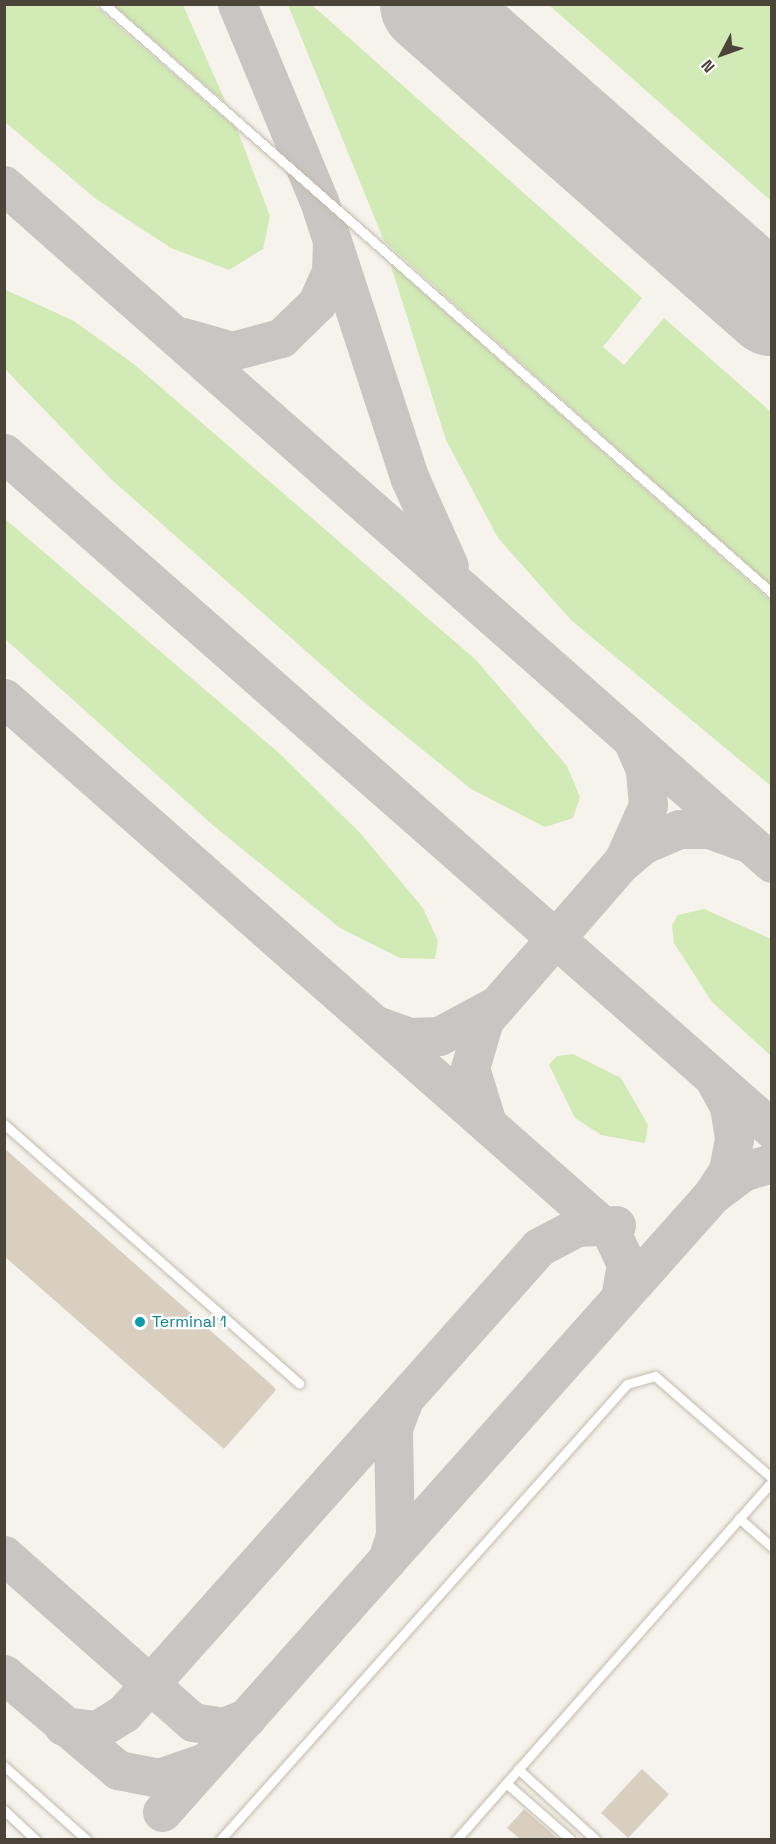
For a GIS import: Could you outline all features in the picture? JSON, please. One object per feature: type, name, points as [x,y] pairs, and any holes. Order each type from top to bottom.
[{"type":"lane","points":[[104,4],[771,593]]},
{"type":"lane","points":[[4,1124],[299,1383]]},
{"type":"lane","points":[[220,1839],[627,1384],[655,1376],[771,1479],[456,1839]]},
{"type":"lane","points":[[739,1518],[771,1547]]},
{"type":"lane","points":[[4,1766],[87,1839]]},
{"type":"lane","points":[[518,1769],[596,1839]]},
{"type":"lane","points":[[506,1783],[571,1839]]},
{"type":"lane","points":[[4,1810],[36,1839]]},
{"type":"green space","points":[[4,5],[94,5],[237,129],[270,216],[263,249],[229,270],[171,248],[96,199],[5,122]]},
{"type":"green space","points":[[113,5],[183,5],[226,103]]},
{"type":"green space","points":[[288,5],[312,5],[642,298],[603,347],[624,365],[664,318],[771,412],[771,586],[384,241]]},
{"type":"green space","points":[[549,5],[771,5],[771,201]]},
{"type":"green space","points":[[390,263],[771,601],[771,786],[571,620],[498,538],[446,440]]},
{"type":"green space","points":[[6,290],[74,321],[135,365],[476,660],[567,766],[580,797],[573,818],[545,827],[471,789],[359,698],[112,480],[5,369]]},
{"type":"green space","points":[[4,518],[279,753],[361,834],[423,908],[438,941],[435,959],[400,958],[340,928],[215,827],[5,639]]},
{"type":"green space","points":[[704,909],[771,939],[771,1056],[712,1002],[674,943],[672,925],[678,915]]},
{"type":"green space","points":[[573,1054],[621,1078],[648,1125],[645,1143],[601,1135],[575,1118],[549,1065],[557,1056]]},
{"type":"building","name":"Terminal 1","points":[[4,1148],[276,1390],[224,1449],[4,1256]]},
{"type":"building","points":[[642,1769],[669,1794],[628,1838],[601,1813]]},
{"type":"building","points":[[524,1809],[558,1839],[520,1839],[507,1828]]},
{"type":"taxiway","points":[[237,4],[319,201],[410,479],[449,566]]},
{"type":"taxiway","points":[[4,185],[772,863]]},
{"type":"taxiway","points":[[183,337],[232,351],[281,338],[317,303],[331,271],[332,243]]},
{"type":"taxiway","points":[[4,453],[772,1129]]},
{"type":"taxiway","points":[[4,698],[612,1234],[626,1264],[620,1298]]},
{"type":"taxiway","points":[[624,859],[648,805],[645,769],[632,740]]},
{"type":"taxiway","points":[[486,1120],[470,1068],[484,1020],[621,863],[644,844],[679,829],[709,829],[742,841]]},
{"type":"taxiway","points":[[379,1026],[410,1037],[439,1036],[493,1007]]},
{"type":"taxiway","points":[[712,1195],[728,1170],[734,1138],[729,1106],[716,1083]]},
{"type":"taxiway","points":[[162,1812],[712,1195],[742,1172],[772,1163]]},
{"type":"taxiway","points":[[63,1726],[97,1730],[124,1713],[539,1247],[577,1227],[616,1225]]},
{"type":"taxiway","points":[[387,1560],[395,1536],[393,1428],[404,1400]]},
{"type":"taxiway","points":[[4,1555],[193,1722],[223,1727],[246,1718]]},
{"type":"taxiway","points":[[4,1674],[118,1770],[159,1778],[205,1762]]},
{"type":"runway","points":[[429,4],[772,306]]},
{"type":"place","name":"Terminal 1","points":[[140,1322]]}]
